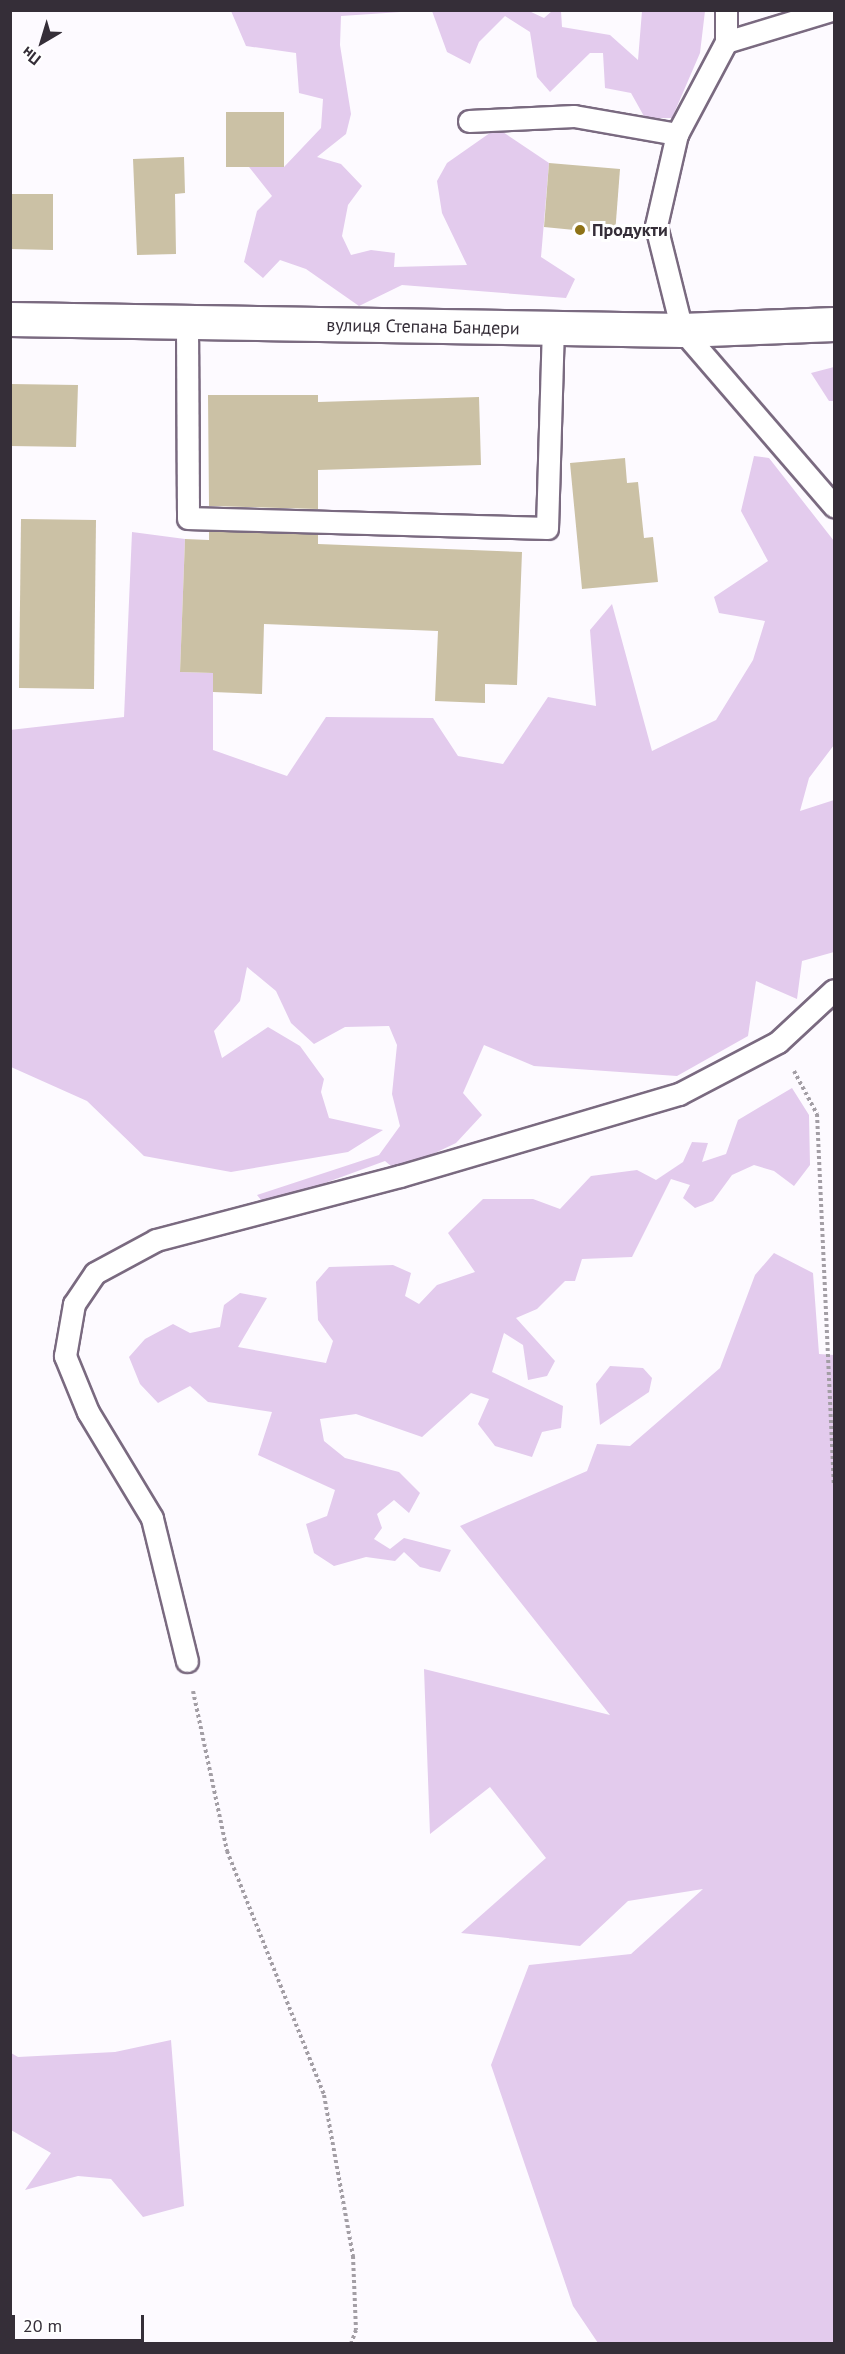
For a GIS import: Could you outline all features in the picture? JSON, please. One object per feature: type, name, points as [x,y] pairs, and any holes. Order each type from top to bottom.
[{"type":"main road","name":"вулиця Степана Бандери","points":[[10,319],[682,330],[834,324]]},
{"type":"lane","points":[[726,10],[726,42],[677,134],[656,226],[682,330],[834,506]]},
{"type":"lane","points":[[726,42],[831,10]]},
{"type":"lane","points":[[469,121],[574,116],[677,134]]},
{"type":"lane","points":[[187,323],[188,518],[547,528],[553,329]]},
{"type":"lane","points":[[187,1661],[152,1518],[88,1412],[65,1356],[74,1304],[95,1273],[156,1240],[400,1176],[679,1094],[778,1042],[834,990]]},
{"type":"path","points":[[778,1042],[817,1114],[834,1484]]},
{"type":"path","points":[[187,1661],[227,1851],[324,2096],[353,2256],[356,2330],[351,2343]]},
{"type":"shaded area","points":[[231,11],[416,11],[341,16],[340,45],[351,114],[346,134],[317,157],[341,164],[362,186],[348,205],[342,236],[351,255],[371,250],[395,253],[394,267],[467,265],[442,213],[437,181],[447,163],[497,128],[549,163],[541,257],[575,279],[566,298],[402,285],[359,306],[306,269],[280,260],[263,278],[244,262],[257,211],[272,196],[249,167],[284,167],[321,128],[323,99],[299,93],[296,53],[246,46]]},
{"type":"shaded area","points":[[432,11],[529,11],[544,18],[552,11],[561,11],[562,27],[610,35],[638,60],[642,11],[705,11],[700,53],[672,118],[645,118],[631,93],[605,88],[603,53],[590,53],[550,92],[537,77],[530,32],[505,16],[479,42],[470,64],[447,52]]},
{"type":"shaded area","points":[[834,367],[834,401],[829,401],[811,373]]},
{"type":"shaded area","points":[[754,456],[769,458],[834,541],[834,745],[809,778],[800,811],[834,800],[834,952],[802,961],[797,999],[756,981],[748,1036],[677,1076],[534,1066],[484,1045],[463,1093],[482,1115],[456,1143],[397,1171],[385,1161],[265,1205],[257,1195],[379,1155],[400,1126],[392,1094],[397,1045],[389,1026],[345,1027],[314,1044],[291,1023],[276,991],[247,967],[240,1001],[214,1031],[222,1058],[268,1027],[300,1046],[324,1079],[321,1092],[329,1118],[383,1130],[348,1152],[231,1172],[144,1156],[87,1101],[11,1067],[10,730],[124,717],[132,532],[185,539],[180,672],[213,673],[213,750],[287,776],[326,717],[433,718],[458,756],[503,764],[548,697],[596,706],[590,630],[612,604],[652,751],[716,720],[753,660],[765,621],[719,613],[714,597],[768,561],[741,511]]},
{"type":"shaded area","points":[[792,1088],[809,1115],[810,1165],[794,1186],[774,1171],[754,1165],[732,1175],[713,1201],[695,1208],[683,1198],[690,1185],[671,1179],[632,1257],[582,1259],[575,1281],[565,1281],[537,1309],[516,1318],[555,1361],[547,1376],[528,1380],[523,1345],[504,1333],[492,1372],[563,1406],[561,1428],[542,1432],[532,1457],[495,1446],[478,1424],[489,1399],[471,1393],[422,1437],[356,1414],[320,1419],[324,1441],[345,1458],[399,1472],[420,1493],[409,1513],[394,1500],[377,1514],[382,1528],[374,1539],[390,1549],[404,1538],[451,1550],[440,1572],[420,1567],[404,1552],[395,1561],[366,1557],[334,1566],[314,1553],[306,1524],[327,1516],[335,1490],[258,1455],[272,1412],[208,1402],[190,1386],[158,1403],[140,1384],[129,1357],[145,1339],[173,1324],[190,1333],[220,1327],[224,1305],[240,1293],[267,1298],[238,1347],[326,1363],[333,1341],[318,1320],[316,1282],[329,1267],[393,1265],[411,1273],[405,1296],[419,1304],[437,1285],[475,1272],[448,1233],[483,1199],[533,1199],[560,1209],[591,1176],[637,1170],[656,1180],[683,1162],[692,1142],[708,1143],[702,1162],[726,1154],[738,1120]]},
{"type":"shaded area","points":[[774,1253],[813,1273],[819,1354],[834,1355],[834,2343],[598,2343],[573,2306],[491,2065],[529,1965],[631,1954],[703,1889],[628,1901],[580,1946],[461,1933],[546,1858],[490,1787],[430,1834],[424,1669],[610,1715],[460,1526],[587,1471],[597,1444],[630,1446],[720,1368],[755,1275]]},
{"type":"shaded area","points":[[610,1366],[643,1368],[652,1378],[649,1392],[600,1425],[596,1384]]},
{"type":"shaded area","points":[[171,2040],[184,2206],[143,2217],[111,2179],[78,2176],[25,2190],[51,2153],[11,2130],[11,2053],[18,2057],[115,2052]]},
{"type":"building","points":[[226,112],[284,112],[284,167],[226,167]]},
{"type":"building","points":[[184,157],[185,193],[175,194],[176,254],[137,255],[133,159]]},
{"type":"building","points":[[549,163],[620,169],[615,234],[544,227]]},
{"type":"building","points":[[10,194],[53,194],[53,250],[10,249]]},
{"type":"building","points":[[10,384],[78,385],[76,447],[10,446]]},
{"type":"building","points":[[208,395],[318,395],[318,402],[479,397],[481,465],[318,470],[318,509],[209,506]]},
{"type":"building","points":[[625,458],[627,483],[638,482],[644,538],[653,537],[658,582],[582,589],[570,463]]},
{"type":"building","points":[[21,519],[96,520],[94,689],[19,688]]},
{"type":"building","points":[[209,531],[318,534],[318,544],[522,552],[517,685],[485,684],[485,703],[435,701],[438,631],[264,624],[262,694],[213,692],[213,673],[180,672],[185,539],[209,540]]},
{"type":"place","name":"Продукти","points":[[580,230]]}]
